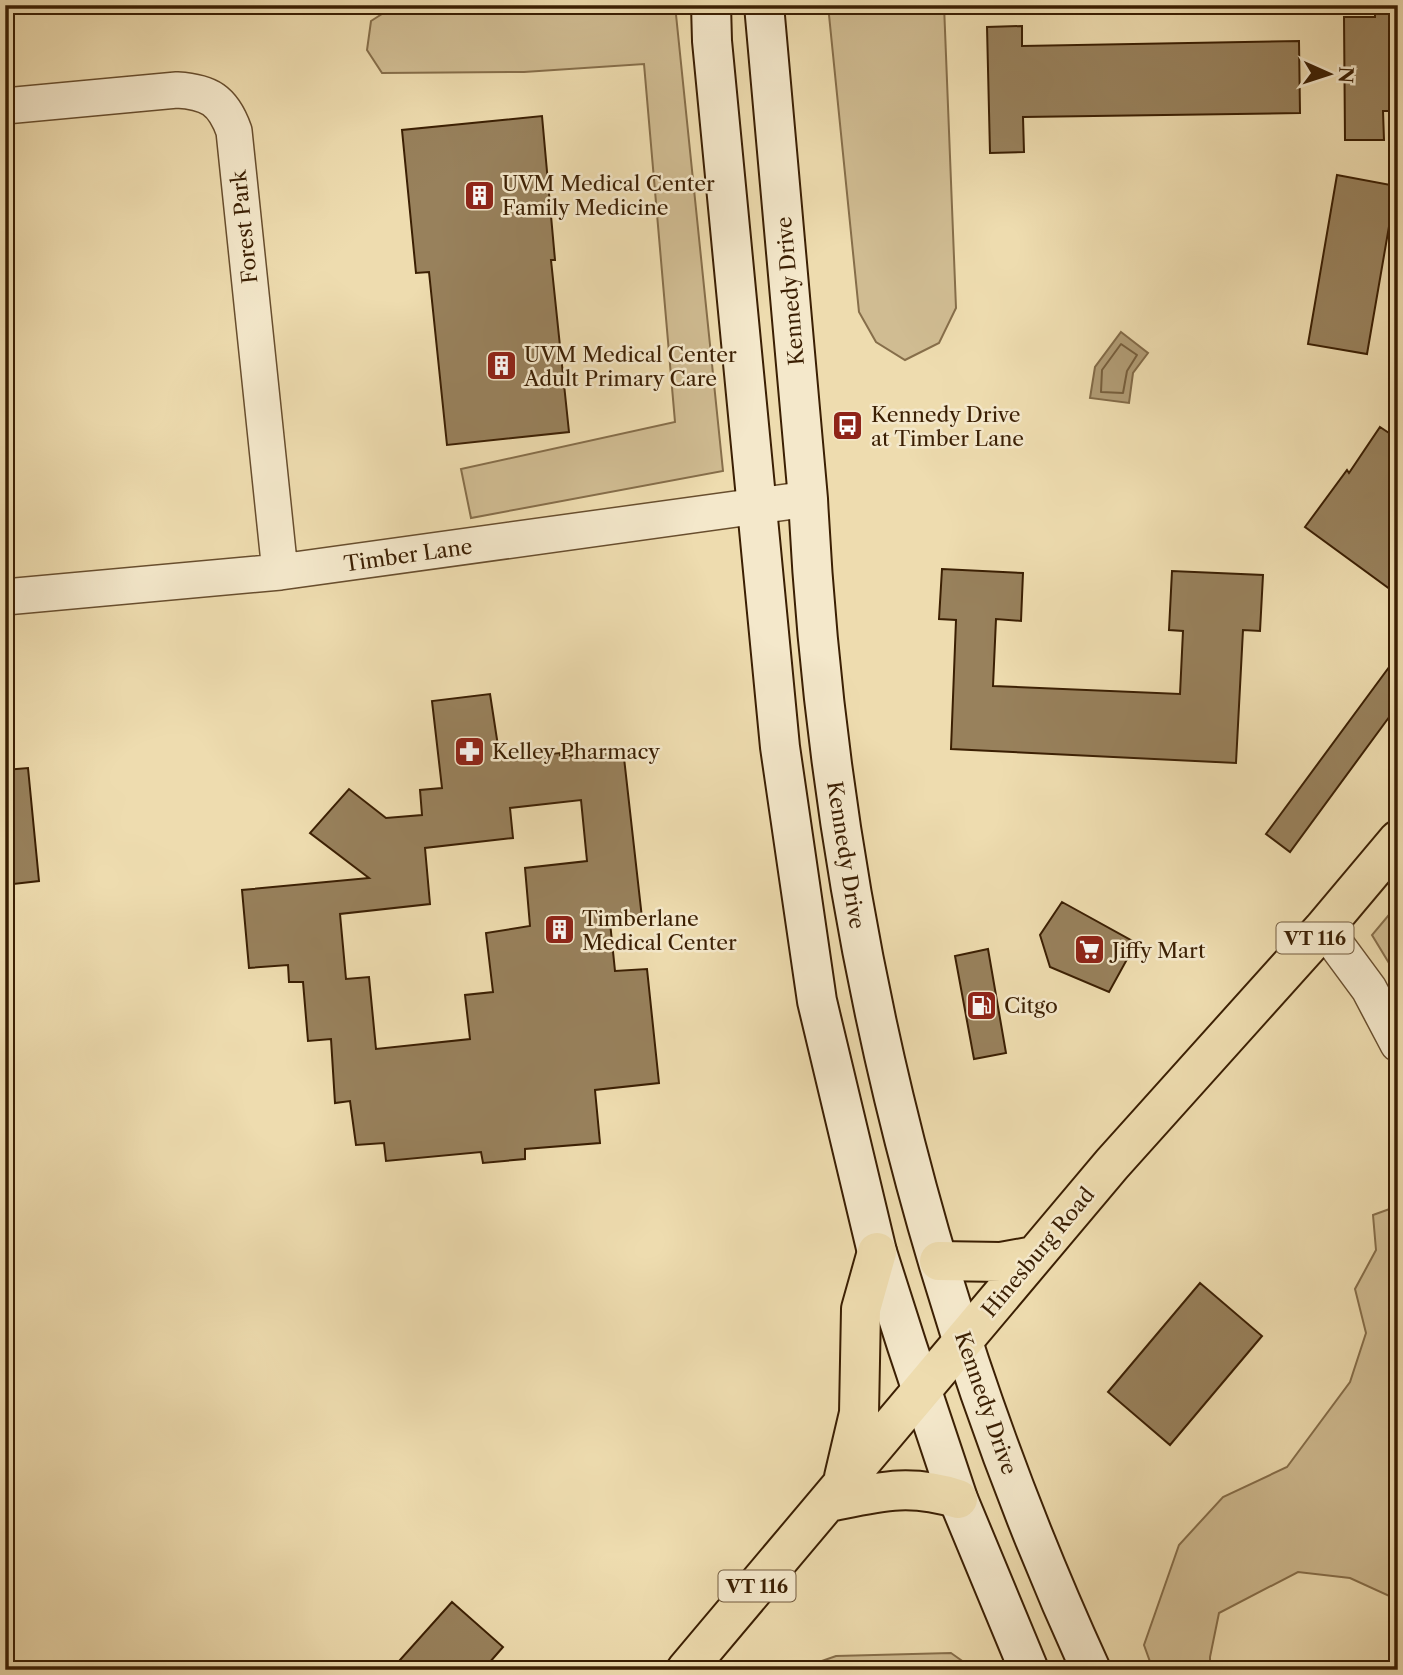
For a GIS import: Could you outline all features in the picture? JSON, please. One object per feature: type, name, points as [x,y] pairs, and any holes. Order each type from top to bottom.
[{"type":"main road","points":[[711,5],[713,55],[759,506],[763,587],[780,747],[817,1001],[877,1252],[921,1392],[958,1499],[1029,1670]]},
{"type":"main road","name":"Kennedy Drive","points":[[764,5],[808,499],[812,581],[834,784],[858,929],[890,1083],[939,1261],[1003,1460],[1091,1670]]},
{"type":"main road","name":"Hinesburg Road","points":[[686,1670],[1126,1148],[1324,928],[1398,840]]},
{"type":"main road","points":[[877,1252],[861,1310],[859,1413],[835,1494],[912,1488],[958,1499]]},
{"type":"main road","points":[[939,1261],[1001,1262],[1034,1256]]},
{"type":"street","name":"Forest Park","points":[[5,106],[177,90],[205,93],[223,107],[234,131],[280,572]]},
{"type":"street","name":"Timber Lane","points":[[5,597],[280,572],[808,499]]},
{"type":"street","points":[[1324,928],[1369,989],[1398,1044]]},
{"type":"shaded area","points":[[675,5],[723,471],[471,518],[461,469],[675,422],[644,64],[524,72],[382,73],[367,50],[371,21],[393,7]]},
{"type":"shaded area","points":[[828,5],[944,5],[956,308],[939,343],[905,360],[876,342],[859,312]]},
{"type":"shaded area","points":[[1398,904],[1398,978],[1372,935]]},
{"type":"shaded area","points":[[1395,1207],[1398,1214],[1398,1600],[1350,1578],[1298,1572],[1219,1613],[1210,1670],[1153,1670],[1144,1645],[1179,1545],[1223,1497],[1287,1467],[1350,1382],[1366,1333],[1355,1289],[1376,1250],[1373,1215]]},
{"type":"shaded area","points":[[951,1653],[975,1670],[796,1670],[836,1656]]},
{"type":"water","points":[[1121,332],[1148,353],[1133,373],[1129,403],[1090,398],[1095,367]]},
{"type":"building","points":[[1375,5],[1398,5],[1398,111],[1383,111],[1384,140],[1345,140],[1344,17],[1375,17]]},
{"type":"building","points":[[1022,26],[1022,46],[1299,41],[1300,113],[1023,117],[1024,152],[990,153],[987,27]]},
{"type":"building","points":[[542,116],[555,260],[551,260],[569,432],[447,445],[429,272],[416,273],[402,130]]},
{"type":"building","points":[[1337,175],[1396,186],[1367,354],[1308,344]]},
{"type":"building","points":[[1380,427],[1398,439],[1398,595],[1305,527],[1347,470],[1349,473]]},
{"type":"building","points":[[942,569],[1023,573],[1021,621],[996,619],[993,686],[1180,694],[1183,631],[1169,630],[1172,571],[1263,575],[1260,631],[1243,630],[1236,763],[951,749],[956,620],[939,619]]},
{"type":"building","points":[[1398,655],[1398,705],[1290,852],[1266,834]]},
{"type":"building","name":"Timberlane Medical Center","points":[[490,694],[500,759],[560,753],[560,757],[623,749],[642,918],[610,922],[615,971],[647,969],[659,1083],[595,1090],[600,1143],[525,1149],[525,1159],[483,1163],[481,1152],[386,1161],[384,1143],[356,1145],[350,1101],[335,1103],[331,1039],[308,1041],[303,982],[289,982],[288,965],[249,968],[242,890],[369,878],[310,833],[349,789],[386,818],[422,815],[420,790],[442,788],[432,701]],"holes":[[[581,800],[587,861],[525,868],[530,926],[486,933],[493,992],[465,995],[470,1039],[376,1049],[369,977],[346,979],[340,914],[430,904],[425,848],[513,838],[510,808]]]},
{"type":"building","points":[[28,768],[39,881],[5,885],[5,770]]},
{"type":"building","name":"Jiffy Mart","points":[[1062,902],[1136,943],[1109,992],[1050,967],[1040,935]]},
{"type":"building","name":"Citgo","points":[[988,949],[1006,1053],[974,1059],[955,956]]},
{"type":"building","points":[[1200,1283],[1262,1336],[1170,1445],[1108,1392]]},
{"type":"building","points":[[452,1602],[503,1647],[483,1670],[391,1670]]},
{"type":"place","name":"UVM Medical Center Family Medicine","points":[[479,195]]},
{"type":"place","name":"UVM Medical Center Adult Primary Care","points":[[501,366]]},
{"type":"place","name":"Kennedy Drive at Timber Lane","points":[[848,426]]},
{"type":"place","name":"Kelley Pharmacy","points":[[469,751]]},
{"type":"place","name":"Timberlane Medical Center","points":[[559,930]]},
{"type":"place","name":"Jiffy Mart","points":[[1089,950]]},
{"type":"place","name":"Citgo","points":[[981,1005]]}]
